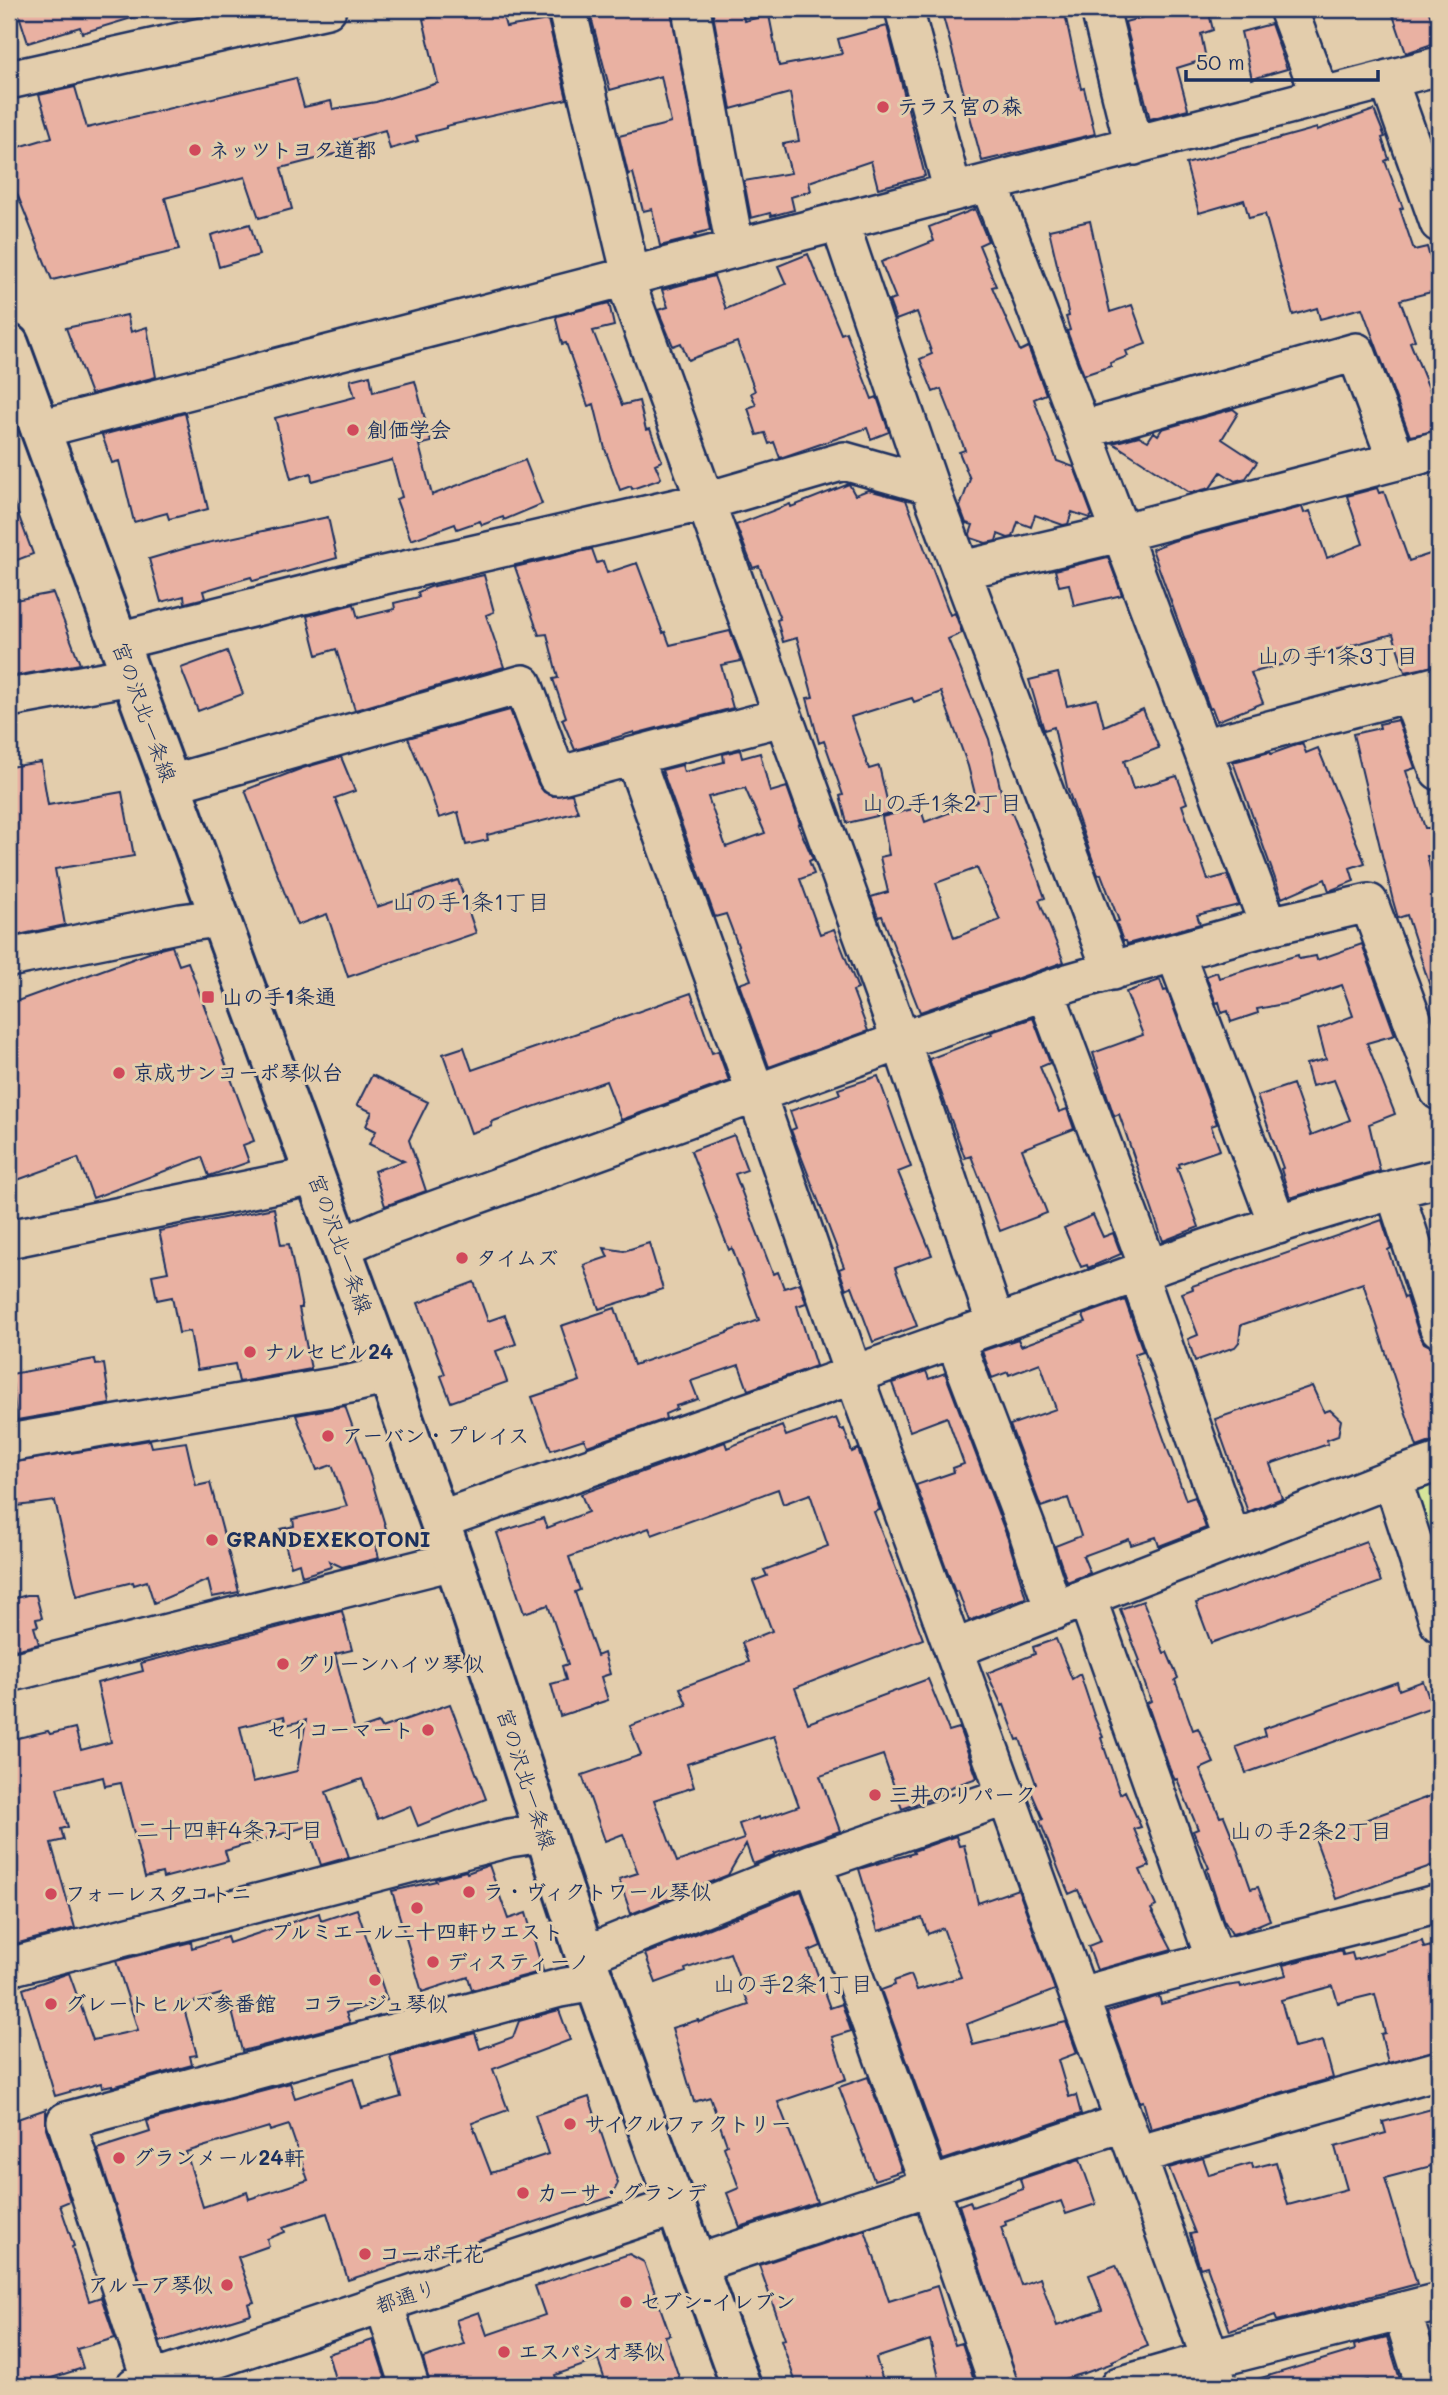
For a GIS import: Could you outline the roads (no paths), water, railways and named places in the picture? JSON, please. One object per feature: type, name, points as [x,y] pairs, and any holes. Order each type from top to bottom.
[{"type":"main road","name":"宮の沢北一条線","points":[[9,344],[15,381],[40,429],[388,1375],[590,1969],[741,2386]]},
{"type":"street","points":[[9,80],[327,9]]},
{"type":"street","points":[[567,9],[627,276],[782,717],[901,1041],[996,1324]]},
{"type":"street","points":[[691,9],[735,248]]},
{"type":"street","points":[[904,9],[953,192]]},
{"type":"street","points":[[1100,9],[1134,145]]},
{"type":"street","points":[[1288,9],[1321,97]]},
{"type":"street","points":[[40,429],[1439,66]]},
{"type":"street","points":[[1388,79],[1439,223]]},
{"type":"street","points":[[989,183],[1269,926]]},
{"type":"street","points":[[839,221],[929,485],[1112,971]]},
{"type":"street","points":[[1082,430],[1356,352],[1396,461]]},
{"type":"street","points":[[962,570],[1120,533],[1439,450]]},
{"type":"street","points":[[9,698],[125,658],[384,576],[706,500],[844,461],[929,485]]},
{"type":"street","points":[[170,784],[523,684],[557,776],[782,717]]},
{"type":"street","points":[[1202,748],[1424,689],[1439,771]]},
{"type":"street","points":[[635,756],[853,1373],[1081,1996],[1214,2373]]},
{"type":"street","points":[[341,1247],[385,1228],[1071,982],[1269,926],[1369,903],[1439,1091]]},
{"type":"street","points":[[9,958],[181,923],[219,918]]},
{"type":"street","points":[[1175,953],[1279,1225]]},
{"type":"street","points":[[1046,993],[1143,1271],[1232,1540]]},
{"type":"street","points":[[9,1239],[315,1176]]},
{"type":"street","points":[[439,1520],[1143,1271],[1279,1225],[1394,1189],[1439,1178]]},
{"type":"street","points":[[1394,1189],[1439,1328]]},
{"type":"street","points":[[954,1338],[1028,1532],[1071,1604],[1215,1959]]},
{"type":"street","points":[[9,1443],[350,1384],[388,1375]]},
{"type":"street","points":[[954,1650],[1439,1462]]},
{"type":"street","points":[[1392,1478],[1439,1623]]},
{"type":"street","points":[[9,1673],[453,1561]]},
{"type":"street","points":[[143,2384],[66,2121],[561,1988],[590,1969],[813,1863],[1007,1796]]},
{"type":"street","points":[[9,1967],[509,1838],[544,1833]]},
{"type":"street","points":[[813,1863],[999,2386]]},
{"type":"street","points":[[1081,1996],[1215,1959],[1313,1937],[1439,1903]]},
{"type":"street","points":[[696,2264],[930,2187],[1131,2138],[1439,2070]]},
{"type":"street","name":"都通り","points":[[143,2384],[676,2206]]},
{"type":"street","points":[[1118,2386],[1214,2373],[1439,2302]]},
{"type":"street","points":[[384,2304],[410,2386]]},
{"type":"street","points":[[1402,2312],[1425,2386]]},
{"type":"place","name":"テラス宮の森","points":[[883,107]]},
{"type":"place","name":"ネッツトヨタ道都","points":[[195,150]]},
{"type":"place","name":"創価学会","points":[[353,430]]},
{"type":"place","name":"山の手1条通","points":[[208,997]]},
{"type":"place","name":"京成サンコーポ琴似台","points":[[119,1073]]},
{"type":"place","name":"タイムズ","points":[[462,1258]]},
{"type":"place","name":"ナルセビル24","points":[[250,1352]]},
{"type":"place","name":"アーバン・プレイス","points":[[328,1436]]},
{"type":"place","name":"GRANDEXEKOTONI","points":[[212,1540]]},
{"type":"place","name":"グリーンハイツ琴似","points":[[283,1664]]},
{"type":"place","name":"セイコーマート","points":[[428,1730]]},
{"type":"place","name":"三井のリパーク","points":[[875,1795]]},
{"type":"place","name":"ラ・ヴィクトワール琴似","points":[[469,1892]]},
{"type":"place","name":"フォーレスタコトニ","points":[[51,1894]]},
{"type":"place","name":"プルミエール二十四軒ウエスト","points":[[417,1908]]},
{"type":"place","name":"ディスティーノ","points":[[433,1962]]},
{"type":"place","name":"コラージュ琴似","points":[[375,1980]]},
{"type":"place","name":"グレートヒルズ参番館","points":[[51,2004]]},
{"type":"place","name":"サイクルファクトリー","points":[[570,2124]]},
{"type":"place","name":"グランメール24軒","points":[[119,2158]]},
{"type":"place","name":"カーサ・グランデ","points":[[523,2193]]},
{"type":"place","name":"コーポ千花","points":[[365,2254]]},
{"type":"place","name":"アルーア琴似","points":[[227,2285]]},
{"type":"place","name":"セブン-イレブン","points":[[626,2302]]},
{"type":"place","name":"エスパシオ琴似","points":[[504,2352]]},
{"type":"district","name":"山の手1条3丁目","points":[[1338,656]]},
{"type":"district","name":"山の手1条2丁目","points":[[942,803]]},
{"type":"district","name":"山の手1条1丁目","points":[[471,902]]},
{"type":"district","name":"二十四軒4条7丁目","points":[[230,1830]]},
{"type":"district","name":"山の手2条2丁目","points":[[1311,1831]]},
{"type":"district","name":"山の手2条1丁目","points":[[793,1984]]}]
